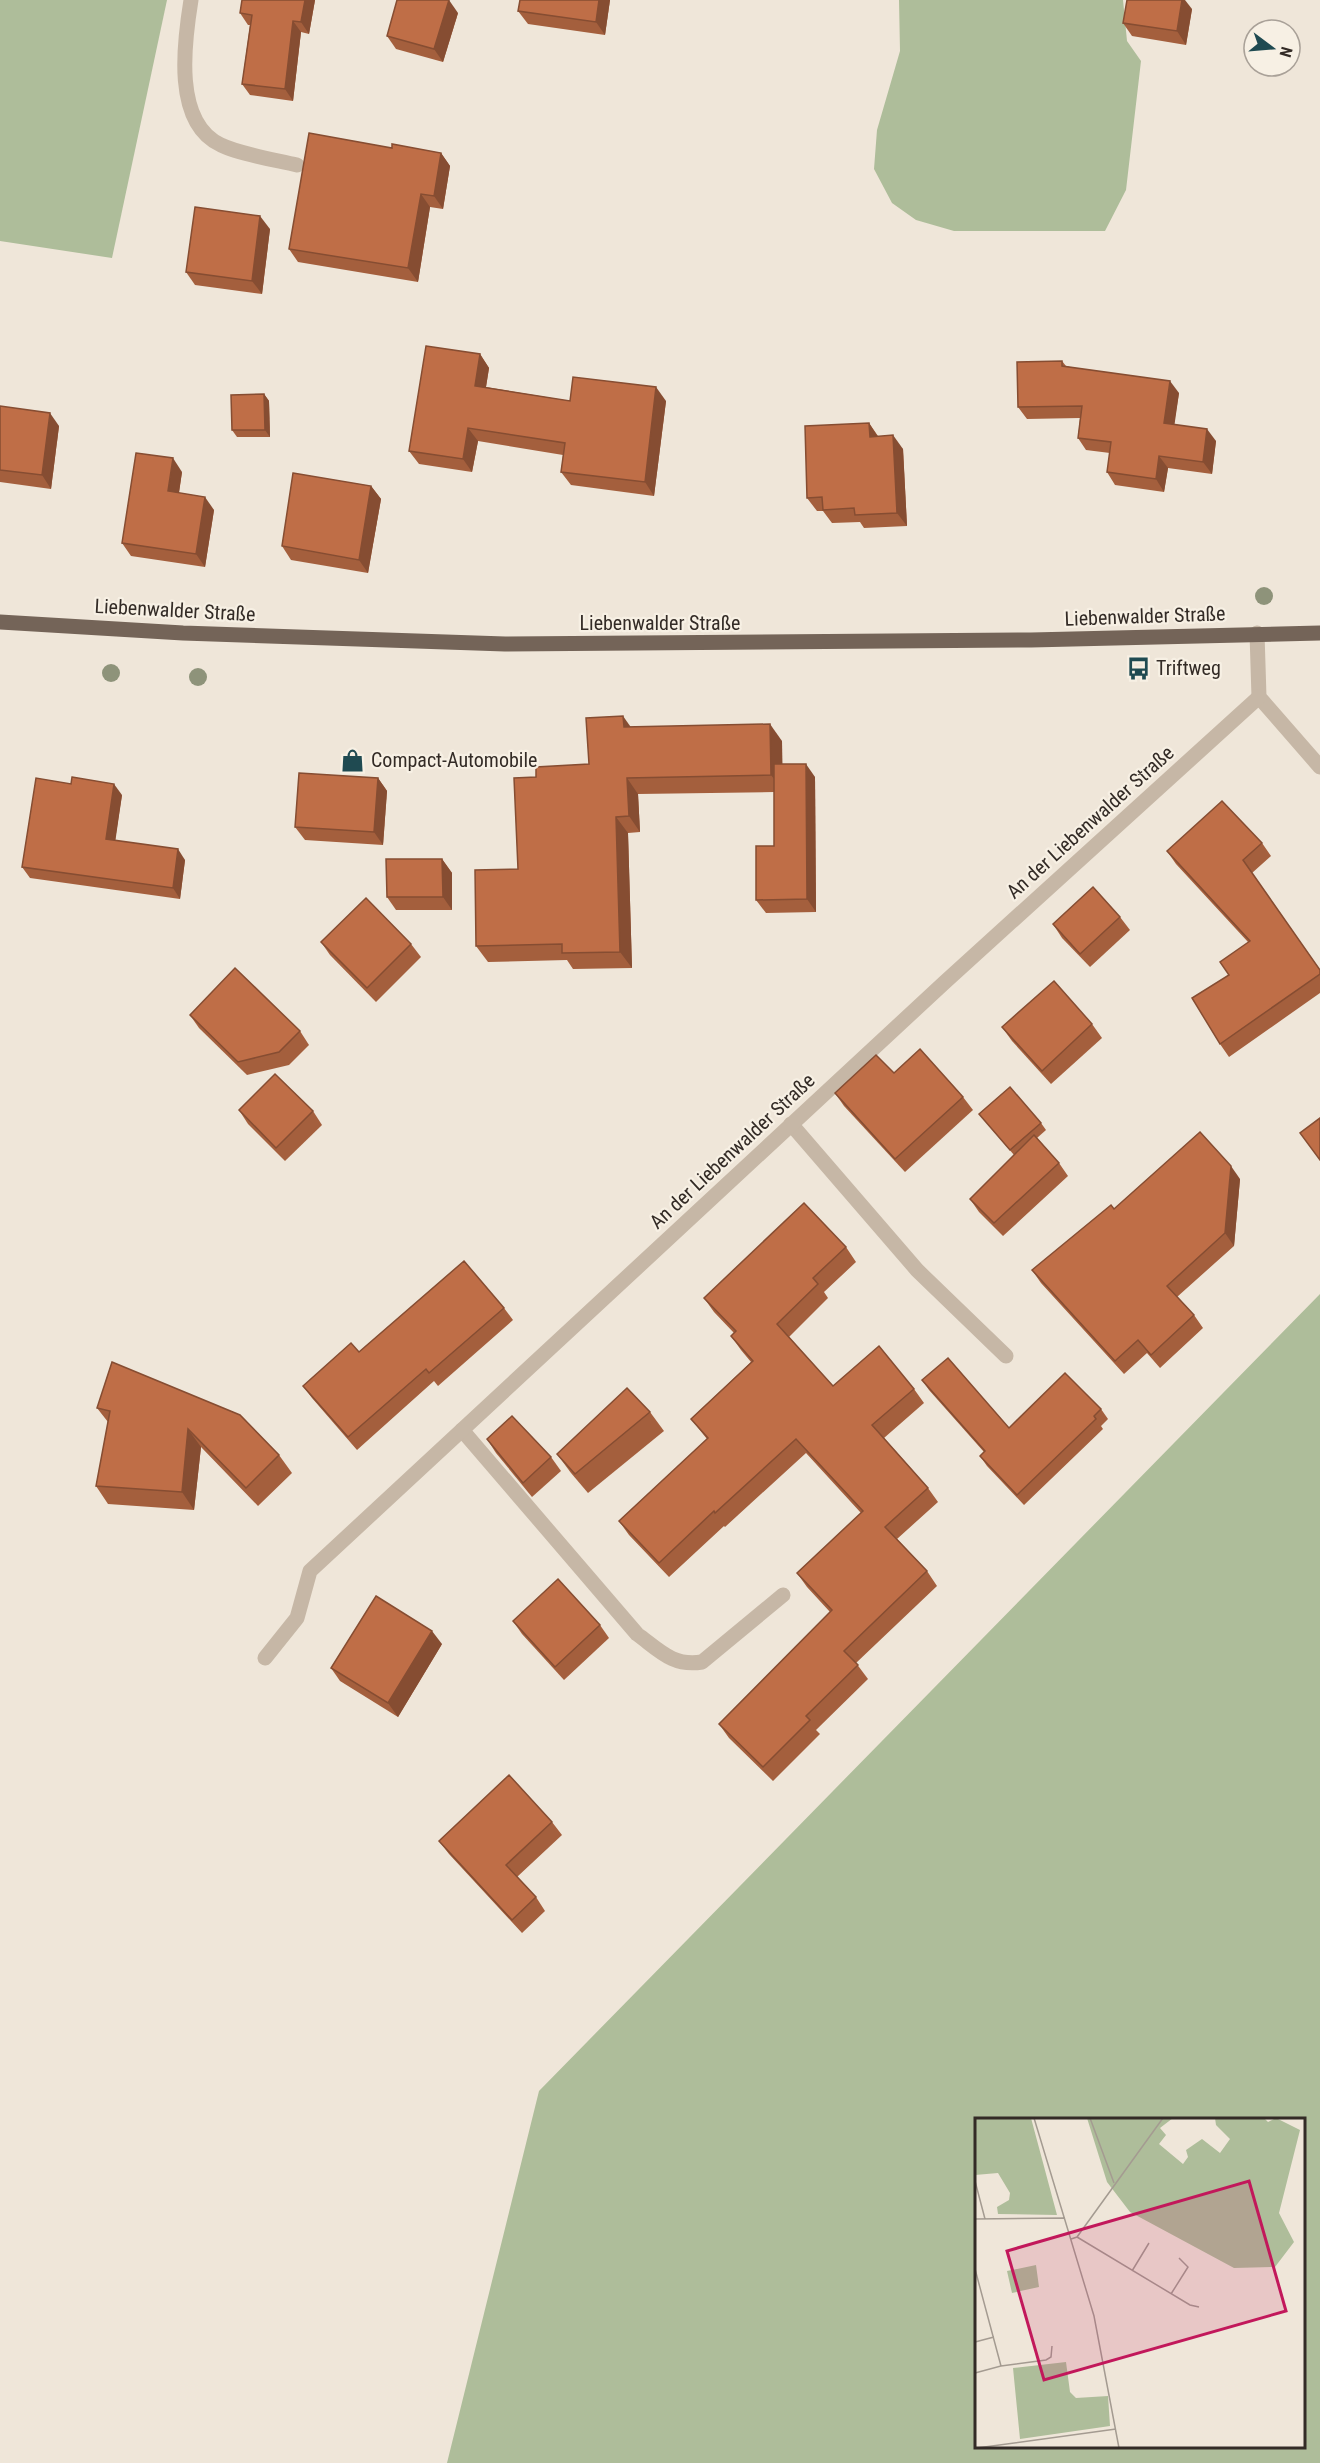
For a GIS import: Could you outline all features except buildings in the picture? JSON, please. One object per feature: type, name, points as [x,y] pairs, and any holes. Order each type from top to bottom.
[{"type":"main road","name":"Liebenwalder Straße","points":[[0,622],[183,633],[505,644],[1031,640],[1320,633]]},
{"type":"street","points":[[191,0],[184,71],[189,102],[200,130],[221,145],[297,165]]},
{"type":"street","points":[[1257,633],[1259,697],[1320,767]]},
{"type":"street","name":"An der Liebenwalder Straße","points":[[265,1658],[297,1618],[310,1571],[791,1124],[1259,697]]},
{"type":"street","points":[[791,1124],[917,1270],[1006,1356]]},
{"type":"street","points":[[462,1430],[637,1634],[671,1659],[689,1664],[702,1662],[783,1595]]},
{"type":"green space","points":[[0,0],[167,0],[112,258],[0,241]]},
{"type":"green space","points":[[899,0],[1123,0],[1127,41],[1141,61],[1126,190],[1105,231],[954,231],[916,220],[892,203],[874,169],[877,130],[900,51]]},
{"type":"green space","points":[[1320,1294],[1320,2463],[447,2463],[539,2091]]},
{"type":"place","name":"Triftweg","points":[[1138,668]]},
{"type":"place","name":"Compact-Automobile","points":[[353,760]]}]
